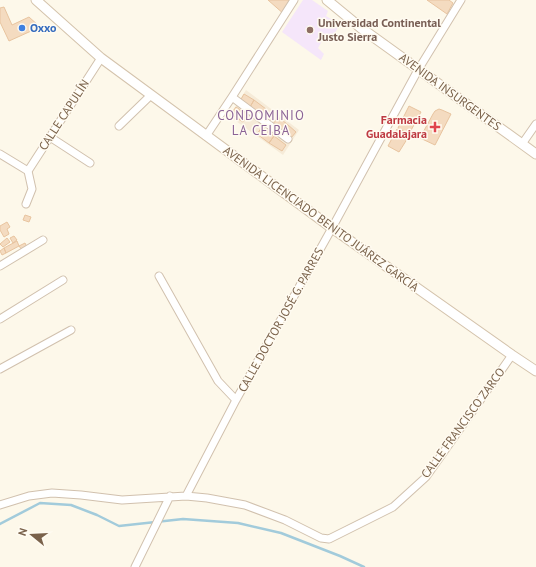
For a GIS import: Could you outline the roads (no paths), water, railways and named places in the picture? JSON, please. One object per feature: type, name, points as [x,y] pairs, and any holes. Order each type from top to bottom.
[{"type":"main road","name":"AVENIDA LICENCIADO BENITO JUÁREZ GARCÍA","points":[[36,0],[101,58],[206,136],[332,228],[536,371]]},
{"type":"main road","name":"AVENIDA INSURGENTES","points":[[327,0],[361,28],[536,154]]},
{"type":"street","points":[[206,136],[294,0]]},
{"type":"street","name":"CALLE DOCTOR JOSÉ G. PARRES","points":[[186,496],[236,400],[418,70],[461,0]]},
{"type":"street","name":"CALLE CAPULÍN","points":[[28,171],[101,58]]},
{"type":"street","points":[[119,126],[151,95]]},
{"type":"street","points":[[232,97],[288,139]]},
{"type":"street","points":[[522,144],[536,124]]},
{"type":"street","points":[[50,137],[90,164]]},
{"type":"street","points":[[0,154],[28,171],[32,189],[26,204]]},
{"type":"street","points":[[0,266],[43,240]]},
{"type":"street","points":[[159,276],[218,381],[236,400]]},
{"type":"street","points":[[0,319],[63,280]]},
{"type":"street","points":[[0,369],[71,330]]},
{"type":"street","name":"CALLE FRANCISCO ZARCO","points":[[186,496],[245,505],[285,520],[321,538],[330,539],[393,507],[426,477],[512,355]]},
{"type":"street","points":[[0,505],[29,496],[52,493],[122,500],[186,496]]},
{"type":"street","points":[[135,567],[170,496]]},
{"type":"waterway","points":[[0,524],[40,503],[71,505],[97,515],[119,526],[183,519],[238,523],[281,533],[364,567]]},
{"type":"place","name":"Oxxo","points":[[22,28]]},
{"type":"place","name":"Universidad Continental Justo Sierra","points":[[310,30]]},
{"type":"place","name":"Farmacia Guadalajara","points":[[435,127]]},
{"type":"district","name":"CONDOMINIO LA CEIBA","points":[[261,122]]}]
